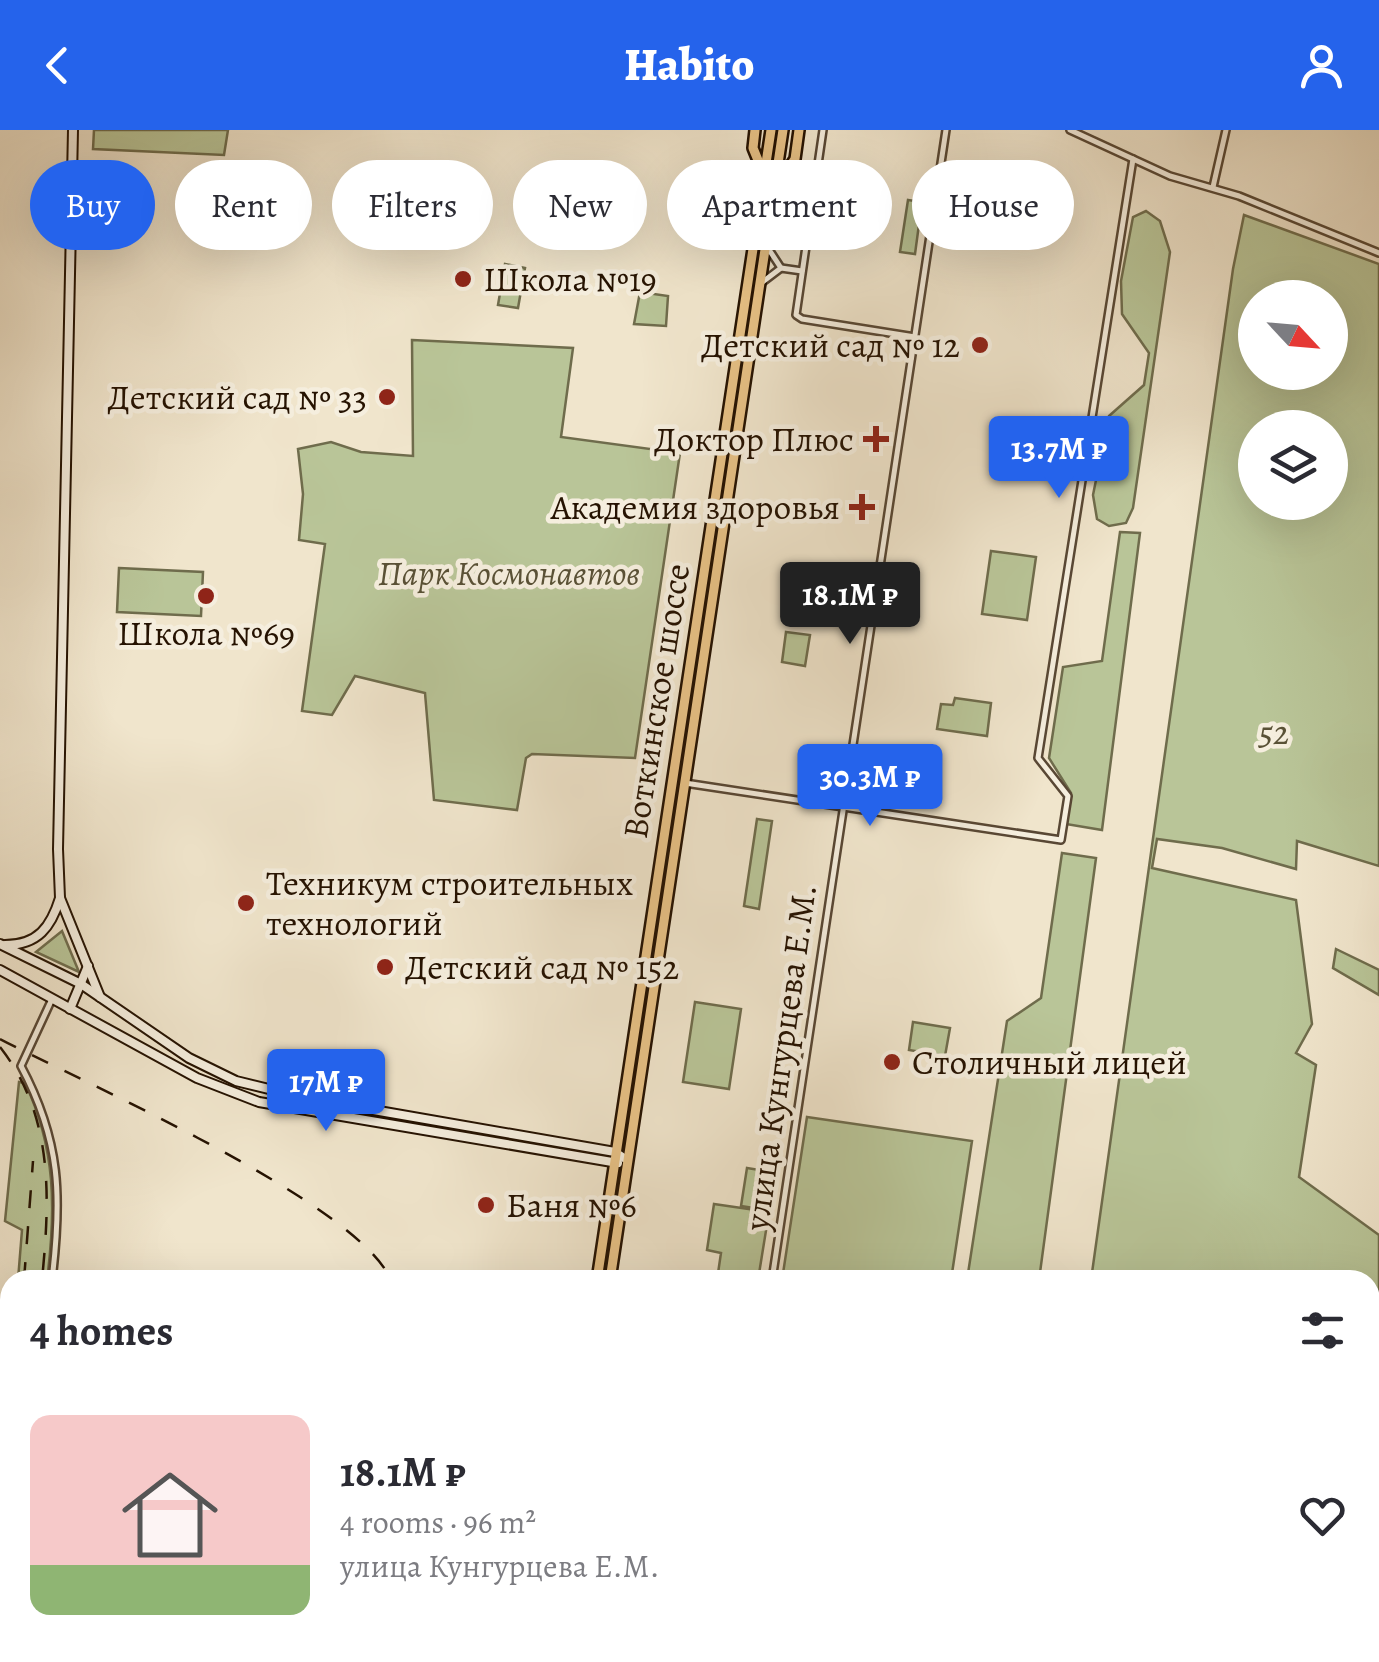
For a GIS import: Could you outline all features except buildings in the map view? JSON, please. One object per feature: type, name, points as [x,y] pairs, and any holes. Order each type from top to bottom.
[{"type":"main road","points":[[73,130],[60,898],[100,997]]},
{"type":"main road","points":[[754,130],[753,148],[758,160]]},
{"type":"main road","name":"Воткинское шоссе","points":[[766,160],[771,130]]},
{"type":"main road","name":"Воткинское шоссе","points":[[779,160],[783,130]]},
{"type":"main road","points":[[794,160],[800,130]]},
{"type":"main road","name":"Воткинское шоссе","points":[[598,1270],[753,250]]},
{"type":"main road","name":"Воткинское шоссе","points":[[612,1270],[765,250]]},
{"type":"main road","points":[[0,944],[22,944],[44,932],[60,898]]},
{"type":"main road","points":[[0,944],[81,984],[211,1071],[257,1088],[615,1152],[628,1160]]},
{"type":"main road","points":[[70,1008],[88,966]]},
{"type":"main road","points":[[0,970],[232,1093],[328,1116],[614,1164],[628,1160]]},
{"type":"main road","points":[[328,1116],[330,1103]]},
{"type":"street","points":[[823,130],[796,314],[802,319],[914,337]]},
{"type":"street","name":"улица Кунгурцева Е.М.","points":[[774,1270],[946,130]]},
{"type":"street","points":[[1070,130],[1194,185],[1213,187],[1379,254]]},
{"type":"street","points":[[1213,187],[1226,130]]},
{"type":"street","points":[[684,783],[1061,840],[1068,796],[1038,758],[1134,159]]},
{"type":"street","points":[[769,250],[780,268]]},
{"type":"street","points":[[760,284],[780,268],[802,271]]},
{"type":"street","points":[[52,999],[21,1066],[38,1098],[58,1160],[53,1270]]},
{"type":"green space","points":[[94,130],[228,130],[224,155],[93,149]]},
{"type":"green space","points":[[908,200],[912,201],[915,254],[900,252]]},
{"type":"green space","points":[[1146,211],[1160,221],[1170,252],[1133,508],[1126,523],[1109,526],[1097,519],[1093,495],[1109,416],[1144,385],[1149,353],[1122,314],[1121,281],[1133,217]]},
{"type":"green space","name":"52","points":[[1244,215],[1379,264],[1379,866],[1297,841],[1296,869],[1222,848],[1157,839],[1152,868],[1296,900],[1312,1024],[1296,1053],[1316,1065],[1299,1177],[1379,1235],[1379,1270],[1092,1270],[1233,269]]},
{"type":"green space","points":[[505,264],[525,268],[518,308],[498,305]]},
{"type":"green space","points":[[640,292],[668,296],[666,326],[634,324]]},
{"type":"green space","name":"Парк Космонавтов","points":[[412,340],[573,348],[561,437],[680,453],[635,758],[532,754],[526,758],[517,810],[434,800],[425,693],[355,676],[332,715],[302,711],[325,544],[299,540],[303,494],[298,449],[331,442],[361,452],[413,456]]},
{"type":"green space","points":[[1120,532],[1140,533],[1102,830],[1066,824],[1071,793],[1049,758],[1063,667],[1102,661]]},
{"type":"green space","points":[[991,551],[1036,557],[1027,620],[982,614]]},
{"type":"green space","points":[[119,568],[203,572],[201,616],[117,612]]},
{"type":"green space","points":[[786,632],[810,635],[805,666],[782,662]]},
{"type":"green space","points":[[955,698],[991,703],[987,736],[937,729],[941,704],[953,705]]},
{"type":"green space","points":[[757,819],[772,821],[759,909],[744,906]]},
{"type":"green space","points":[[1062,853],[1096,858],[1040,1270],[969,1270],[1007,1021],[1041,998]]},
{"type":"green space","points":[[62,931],[79,972],[36,952]]},
{"type":"green space","points":[[1336,949],[1379,970],[1379,995],[1333,968]]},
{"type":"green space","points":[[695,1002],[741,1009],[729,1089],[683,1082]]},
{"type":"green space","points":[[913,1022],[950,1028],[945,1056],[909,1050]]},
{"type":"green space","points":[[19,1082],[25,1083],[35,1107],[48,1155],[52,1229],[48,1270],[19,1270],[22,1230],[5,1221]]},
{"type":"green space","points":[[807,1117],[972,1141],[953,1270],[784,1270]]},
{"type":"green space","points":[[747,1168],[765,1171],[760,1209],[741,1206]]},
{"type":"green space","points":[[714,1204],[769,1212],[760,1270],[718,1270],[721,1253],[707,1250]]},
{"type":"railway","points":[[0,1039],[152,1114],[274,1181],[368,1249],[384,1270]]},
{"type":"railway","points":[[0,1047],[18,1073],[39,1129],[46,1188],[43,1270]]},
{"type":"railway","points":[[25,1270],[33,1161]]},
{"type":"place","name":"Школа №19","points":[[463,279]]},
{"type":"place","name":"Детский сад № 12","points":[[980,345]]},
{"type":"place","name":"Детский сад № 33","points":[[387,397]]},
{"type":"place","name":"Доктор Плюс","points":[[876,439]]},
{"type":"place","name":"Академия здоровья","points":[[862,507]]},
{"type":"place","name":"Школа №69","points":[[206,596]]},
{"type":"place","name":"Техникум строительных технологий","points":[[246,903]]},
{"type":"place","name":"Детский сад № 152","points":[[385,967]]},
{"type":"place","name":"Столичный лицей","points":[[892,1062]]},
{"type":"place","name":"Баня №6","points":[[486,1205]]}]
